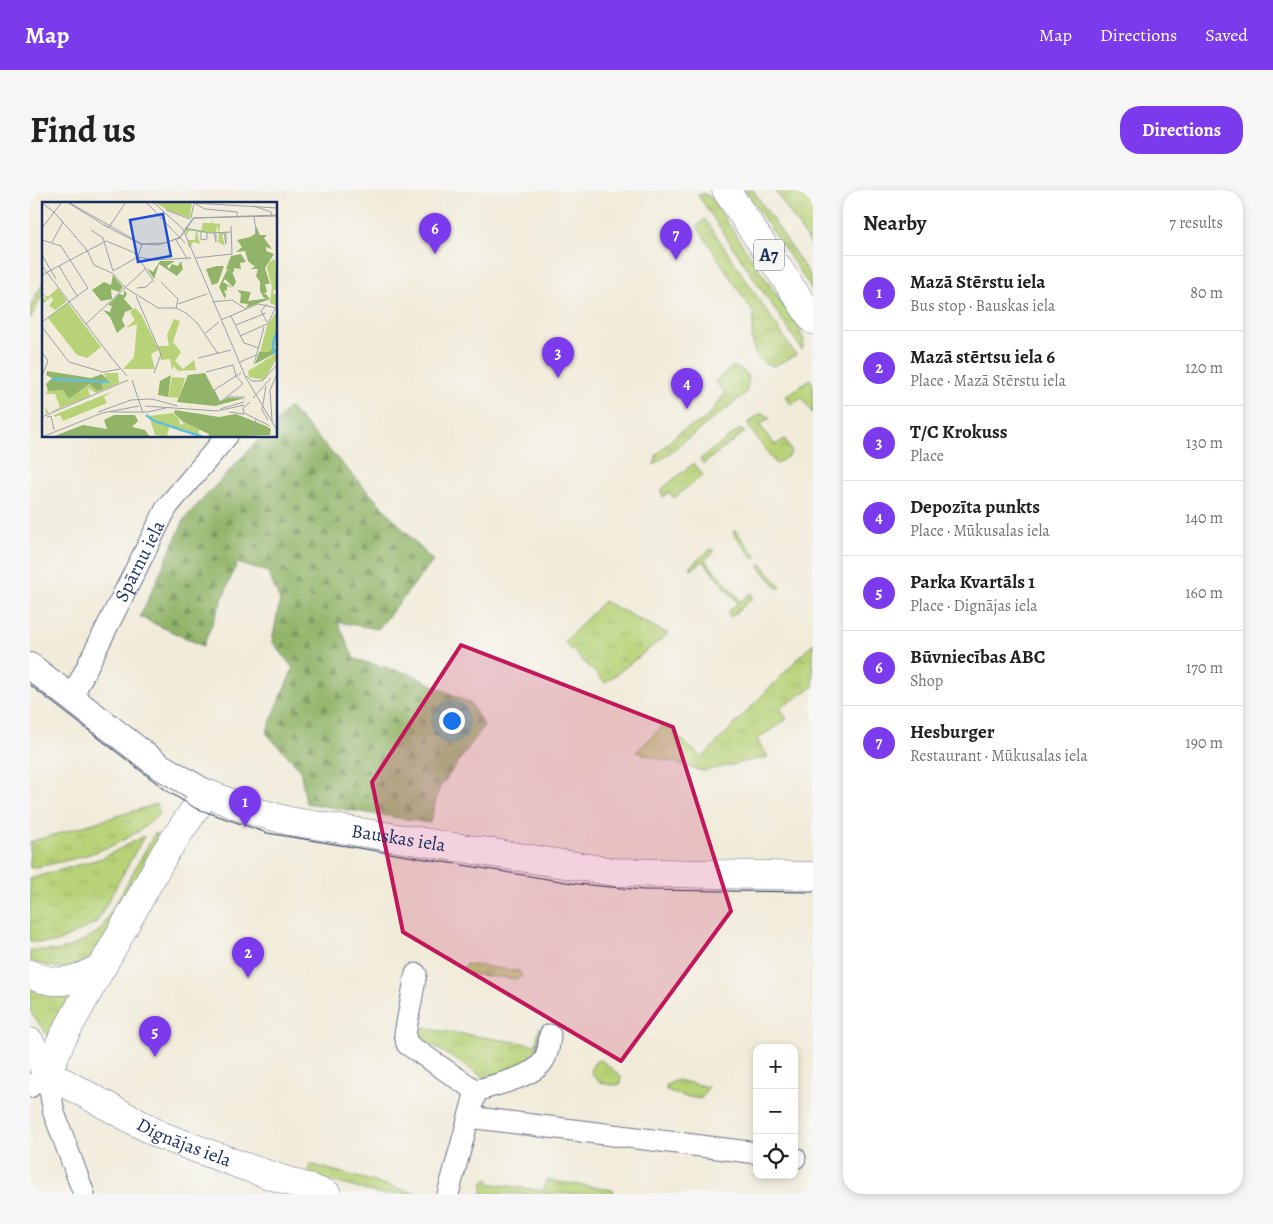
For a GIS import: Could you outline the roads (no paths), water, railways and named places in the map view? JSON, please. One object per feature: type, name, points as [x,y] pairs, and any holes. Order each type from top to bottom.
[{"type":"main road","name":"A7","points":[[726,190],[813,320]]},
{"type":"main road","name":"Bauskas iela","points":[[206,793],[246,809],[289,821],[583,869],[663,875],[813,876]]},
{"type":"main road","points":[[39,1080],[165,853],[206,793]]},
{"type":"main road","points":[[30,974],[43,980],[68,982],[86,976],[103,966]]},
{"type":"main road","points":[[30,1042],[39,1080]]},
{"type":"main road","name":"Dignājas iela","points":[[39,1080],[160,1135],[243,1166],[327,1194]]},
{"type":"street","name":"Spārnu iela","points":[[71,699],[167,507],[225,438]]},
{"type":"street","name":"Bauskas iela","points":[[30,666],[158,765],[206,793]]},
{"type":"street","points":[[416,974],[405,1034],[407,1044],[476,1090]]},
{"type":"street","points":[[476,1090],[529,1073],[541,1064],[548,1050],[550,1035]]},
{"type":"street","points":[[39,1080],[54,1113],[84,1194]]},
{"type":"street","points":[[448,1194],[476,1090]]},
{"type":"street","points":[[469,1117],[753,1152]]},
{"type":"tram line","points":[[30,685],[167,791],[195,808],[267,833],[578,884],[643,890],[813,892]]},
{"type":"place","name":"Būvniecības ABC","points":[[435,254]]},
{"type":"place","name":"Hesburger","points":[[676,260]]},
{"type":"place","name":"T/C Krokuss","points":[[558,378]]},
{"type":"place","name":"Depozīta punkts","points":[[687,409]]},
{"type":"place","name":"Mazā Stērstu iela","points":[[245,827]]},
{"type":"place","name":"Mazā stērtsu iela 6","points":[[248,978]]},
{"type":"place","name":"Parka Kvartāls 1","points":[[155,1057]]}]
